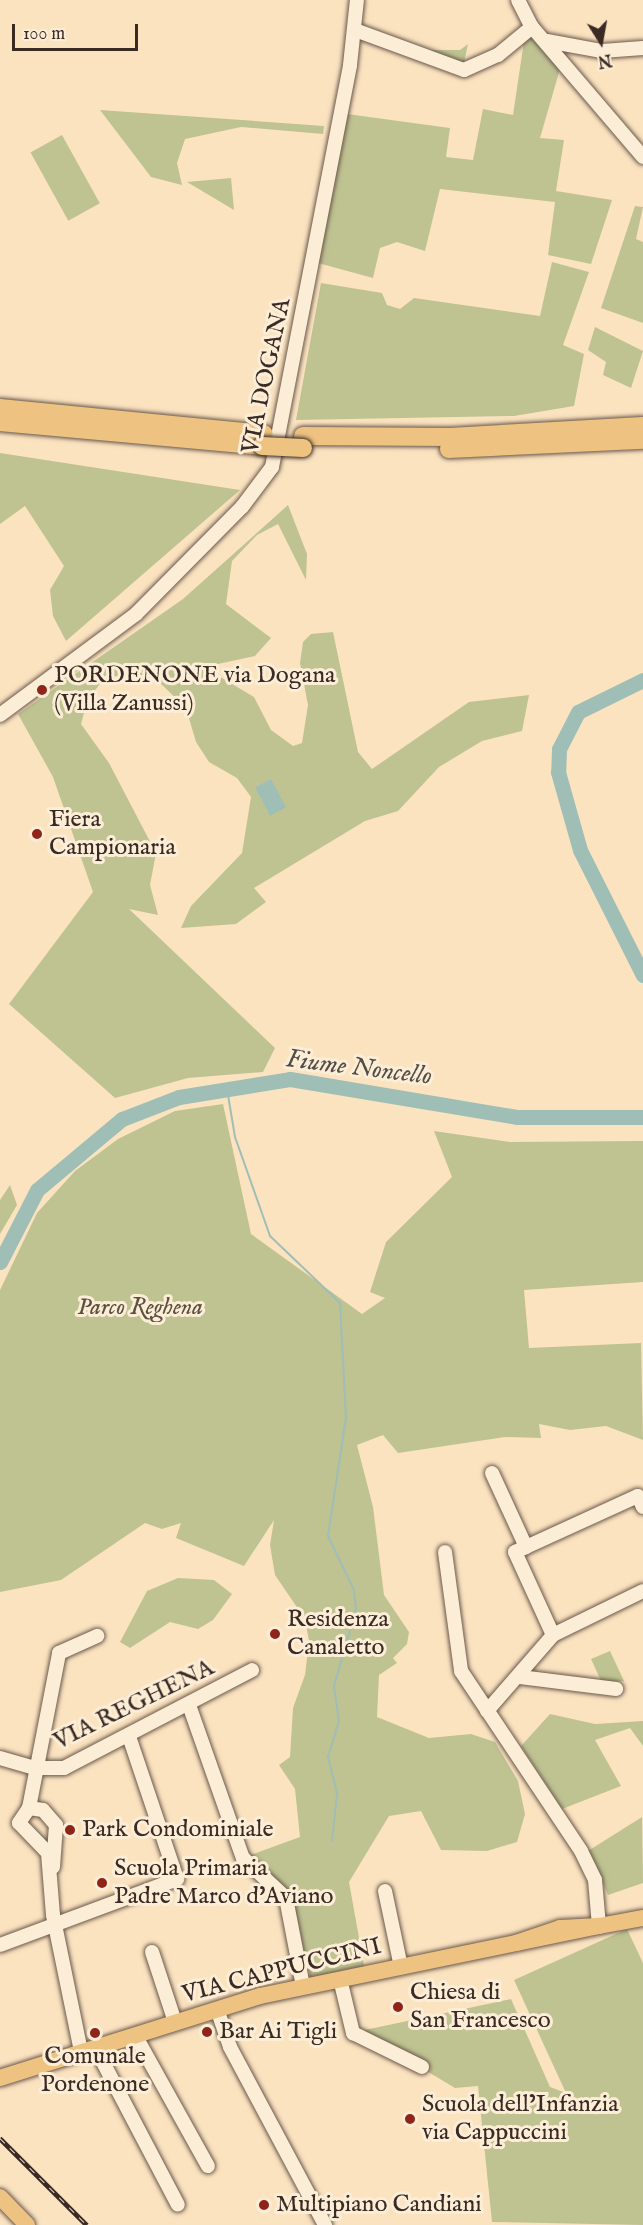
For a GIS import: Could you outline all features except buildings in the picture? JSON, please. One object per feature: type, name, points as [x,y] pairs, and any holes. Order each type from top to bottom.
[{"type":"highway","points":[[0,401],[38,413]]},
{"type":"highway","points":[[0,408],[263,440]]},
{"type":"highway","points":[[0,423],[303,442],[450,437],[630,437],[643,426]]},
{"type":"main road","name":"VIA CAPPUCCINI","points":[[0,2078],[217,2009],[303,1986],[643,1918]]},
{"type":"main road","name":"VIA CAPPUCCINI","points":[[0,2073],[42,2063]]},
{"type":"main road","points":[[0,2197],[27,2225]]},
{"type":"street","name":"VIA DOGANA","points":[[0,715],[136,614],[242,507],[272,467],[355,30],[357,0]]},
{"type":"street","points":[[518,0],[532,27],[547,41],[643,157]]},
{"type":"street","points":[[355,30],[464,70],[498,55],[532,27]]},
{"type":"street","points":[[547,41],[602,51],[643,48]]},
{"type":"street","points":[[492,1473],[526,1547]]},
{"type":"street","points":[[553,1635],[515,1552],[638,1496],[643,1507]]},
{"type":"street","points":[[446,1552],[461,1671],[581,1851],[595,1880],[599,1926]]},
{"type":"street","points":[[487,1711],[520,1677],[553,1635],[643,1591]]},
{"type":"street","points":[[52,1869],[40,1841],[19,1823],[29,1808],[59,1653],[98,1636]]},
{"type":"street","name":"VIA REGHENA","points":[[0,1758],[36,1768],[64,1768],[189,1705],[252,1670]]},
{"type":"street","points":[[520,1677],[616,1689]]},
{"type":"street","points":[[189,1705],[243,1858],[286,1898],[303,1986]]},
{"type":"street","points":[[0,1945],[177,1879],[129,1736]]},
{"type":"street","points":[[29,1808],[43,1810],[56,1825],[52,1869],[55,1925],[88,2049],[178,2205]]},
{"type":"street","name":"VIA CAPPUCCINI","points":[[385,1891],[401,1967]]},
{"type":"street","name":"VIA CAPPUCCINI","points":[[152,1952],[175,2022]]},
{"type":"street","points":[[340,1979],[353,2033],[422,2067]]},
{"type":"street","points":[[217,2009],[230,2047],[325,2225]]},
{"type":"street","points":[[135,2035],[208,2166]]},
{"type":"green space","points":[[528,37],[535,38],[560,69],[540,138],[564,140],[556,191],[612,200],[591,264],[548,255],[555,202],[440,189],[425,251],[397,242],[380,248],[373,278],[318,263],[347,114],[450,128],[446,157],[473,160],[483,109],[513,115],[524,41]]},
{"type":"green space","points":[[468,44],[463,67],[430,54],[431,50],[460,50]]},
{"type":"green space","points":[[100,110],[324,126],[323,134],[241,127],[185,139],[177,163],[182,185],[151,177]]},
{"type":"green space","points":[[62,135],[100,203],[68,221],[31,152]]},
{"type":"green space","points":[[231,178],[234,210],[187,182]]},
{"type":"green space","points":[[635,206],[643,207],[636,239],[643,242],[643,323],[601,308]]},
{"type":"green space","points":[[552,262],[589,272],[563,345],[584,354],[574,406],[514,416],[296,420],[321,283],[382,293],[387,305],[400,309],[414,298],[540,316]]},
{"type":"green space","points":[[595,327],[643,351],[631,388],[603,375],[606,362],[588,350]]},
{"type":"green space","points":[[0,453],[240,490],[66,641],[53,616],[50,590],[64,566],[25,506],[0,524]]},
{"type":"green space","points":[[288,505],[307,554],[306,580],[278,524],[257,535],[232,561],[226,604],[271,638],[255,656],[218,664],[212,672],[254,697],[271,730],[293,746],[302,743],[308,705],[300,663],[303,642],[311,634],[333,632],[358,752],[372,769],[469,702],[529,695],[522,731],[482,741],[439,767],[398,811],[365,821],[254,888],[266,902],[236,924],[181,928],[191,906],[242,853],[251,797],[237,778],[209,762],[196,742],[186,708],[159,682],[106,675],[87,702],[81,724],[109,763],[156,853],[150,885],[158,915],[129,909],[275,1048],[263,1072],[188,1078],[115,1098],[9,1004],[93,892],[53,777],[18,714],[183,599]]},
{"type":"green space","name":"Parco Reghena","points":[[223,1104],[251,1234],[362,1314],[385,1298],[370,1292],[386,1242],[452,1177],[434,1131],[510,1142],[643,1141],[643,1282],[524,1290],[529,1348],[641,1343],[643,1440],[606,1426],[570,1430],[539,1424],[541,1438],[505,1437],[398,1453],[383,1435],[357,1445],[373,1507],[384,1595],[409,1632],[407,1644],[393,1658],[397,1663],[379,1675],[377,1717],[429,1738],[471,1734],[495,1742],[518,1781],[525,1814],[517,1842],[487,1851],[441,1850],[421,1811],[389,1816],[349,1882],[365,1971],[312,1982],[291,1902],[245,1857],[300,1837],[295,1789],[279,1765],[290,1757],[293,1708],[305,1675],[309,1641],[305,1619],[275,1575],[270,1545],[274,1520],[244,1566],[176,1538],[181,1523],[162,1529],[145,1523],[61,1580],[0,1592],[0,1290],[37,1213],[75,1171],[118,1139],[175,1111]]},
{"type":"green space","points":[[10,1185],[17,1205],[0,1234],[0,1200]]},
{"type":"green space","points":[[178,1578],[214,1580],[232,1594],[213,1620],[198,1629],[170,1622],[130,1648],[120,1642],[147,1591]]},
{"type":"green space","points":[[610,1651],[624,1681],[602,1683],[591,1659]]},
{"type":"green space","points":[[550,1714],[595,1724],[643,1721],[643,1746],[630,1728],[595,1740],[621,1786],[562,1809],[521,1746]]},
{"type":"green space","points":[[642,1817],[643,1883],[608,1895],[588,1851]]},
{"type":"green space","points":[[627,1929],[643,1963],[643,2225],[492,2222],[478,2086],[455,2088],[360,2031],[511,1999],[550,2087],[566,2093],[514,1980]]},
{"type":"water","points":[[271,779],[286,807],[270,816],[255,787]]},
{"type":"waterway","name":"Fiume Noncello","points":[[643,680],[578,712],[559,749],[558,772],[580,850],[643,975]]},
{"type":"waterway","name":"Fiume Noncello","points":[[0,1262],[37,1190],[122,1119],[179,1097],[290,1079],[517,1117],[643,1117]]},
{"type":"waterway","points":[[227,1089],[235,1137],[270,1236],[340,1303],[346,1418],[328,1536],[354,1590],[356,1610],[334,1686],[339,1721],[328,1757],[337,1794],[332,1841]]},
{"type":"railway","points":[[0,2138],[87,2225]]},
{"type":"place","name":"PORDENONE via Dogana (Villa Zanussi)","points":[[42,690]]},
{"type":"place","name":"Fiera Campionaria","points":[[37,834]]},
{"type":"place","name":"Residenza Canaletto","points":[[275,1634]]},
{"type":"place","name":"Park Condominiale","points":[[70,1830]]},
{"type":"place","name":"Scuola Primaria Padre Marco d'Aviano","points":[[102,1883]]},
{"type":"place","name":"Chiesa di San Francesco","points":[[398,2007]]},
{"type":"place","name":"Bar Ai Tigli","points":[[207,2032]]},
{"type":"place","name":"Comunale Pordenone","points":[[95,2033]]},
{"type":"place","name":"Scuola dell’Infanzia via Cappuccini","points":[[410,2119]]},
{"type":"place","name":"Multipiano Candiani","points":[[264,2205]]}]
